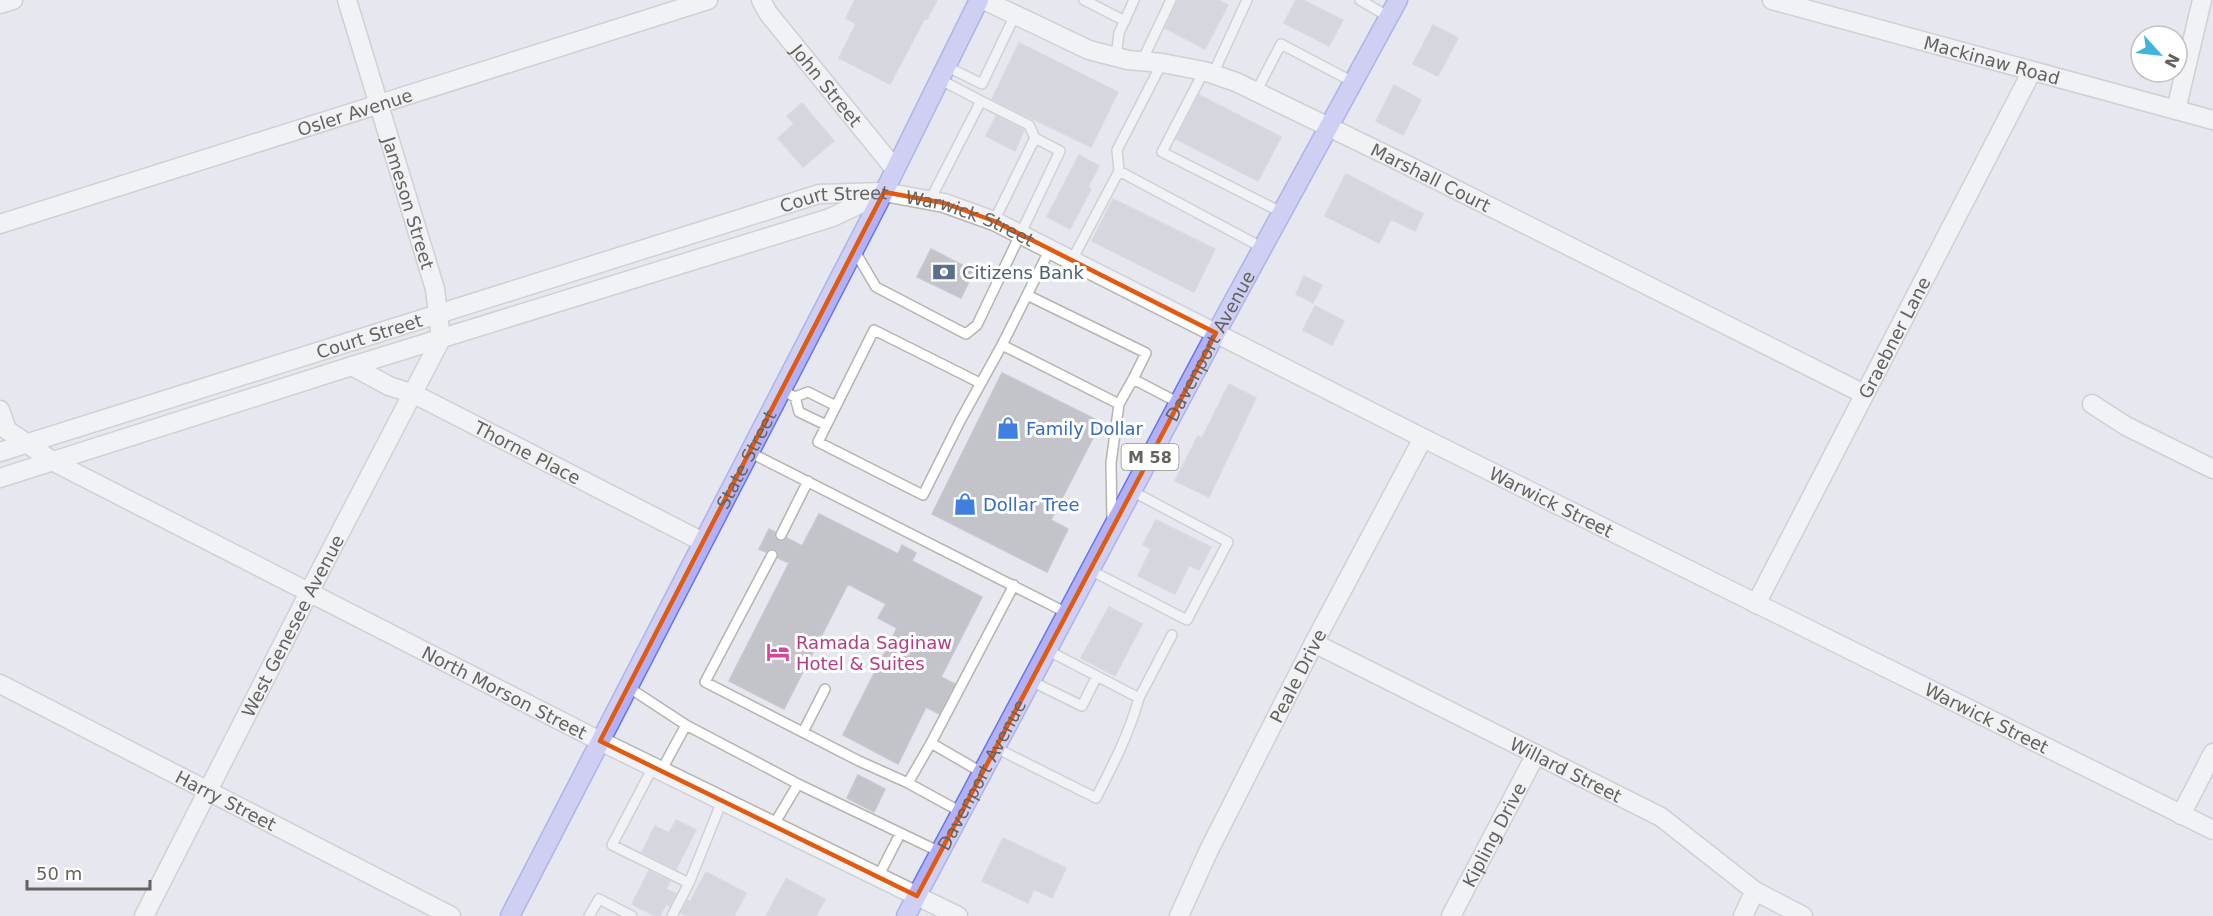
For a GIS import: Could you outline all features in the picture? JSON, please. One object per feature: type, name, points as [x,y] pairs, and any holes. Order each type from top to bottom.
[{"type":"main road","name":"State Street","points":[[510,916],[749,452],[788,394],[854,250],[979,0]]},
{"type":"main road","name":"Davenport Avenue","points":[[906,916],[1216,333],[1398,0]]},
{"type":"street","points":[[0,4],[13,0]]},
{"type":"street","name":"Jameson Street","points":[[347,0],[435,289],[441,339]]},
{"type":"street","name":"Osler Avenue","points":[[0,224],[708,0]]},
{"type":"street","name":"John Street","points":[[761,0],[768,13],[895,169]]},
{"type":"street","name":"Marshall Court","points":[[984,0],[1089,50],[1116,57],[1208,72],[1256,92],[1330,126],[1864,394]]},
{"type":"street","name":"Mackinaw Road","points":[[1773,0],[2213,120]]},
{"type":"street","points":[[2176,110],[2202,0]]},
{"type":"street","name":"Graebner Lane","points":[[1756,604],[2032,71]]},
{"type":"street","name":"Warwick Street","points":[[884,192],[944,203],[994,221],[1019,233],[1423,438],[2213,831]]},
{"type":"street","name":"Court Street","points":[[0,452],[819,194],[884,192]]},
{"type":"street","name":"Court Street","points":[[0,478],[830,218],[884,192]]},
{"type":"street","name":"West Genesee Avenue","points":[[144,916],[309,591],[441,339]]},
{"type":"street","name":"Thorne Place","points":[[352,366],[389,386],[414,394],[703,542]]},
{"type":"street","points":[[2092,404],[2126,426],[2213,469]]},
{"type":"street","name":"North Morson Street","points":[[0,410],[8,430],[54,462],[600,741],[958,916]]},
{"type":"street","name":"Peale Drive","points":[[1179,916],[1209,850],[1314,643],[1423,438]]},
{"type":"street","name":"Willard Street","points":[[1314,643],[1662,816],[1755,891],[1803,916]]},
{"type":"street","name":"Harry Street","points":[[0,684],[451,916]]},
{"type":"street","points":[[2181,815],[2213,753]]},
{"type":"street","name":"Kipling Drive","points":[[1451,916],[1536,754]]},
{"type":"street","points":[[1743,916],[1755,891]]},
{"type":"lane","points":[[1084,0],[1125,21]]},
{"type":"lane","points":[[1116,57],[1119,33],[1134,0]]},
{"type":"lane","points":[[1143,61],[1171,0]]},
{"type":"lane","points":[[1247,0],[1162,152],[1283,213]]},
{"type":"lane","points":[[1360,0],[1389,17]]},
{"type":"lane","points":[[943,73],[981,84],[1015,15]]},
{"type":"lane","points":[[1256,92],[1281,45],[1353,82]]},
{"type":"lane","points":[[1072,260],[1119,171],[1118,150],[1162,63]]},
{"type":"lane","points":[[854,250],[876,287],[966,334],[977,325],[1060,150],[1035,138],[1029,125],[981,101],[943,73]]},
{"type":"lane","points":[[930,200],[981,101]]},
{"type":"lane","points":[[994,221],[1035,138]]},
{"type":"lane","points":[[1119,171],[1263,248]]},
{"type":"lane","points":[[981,383],[874,330],[818,442],[923,495],[1028,295],[1050,249]]},
{"type":"lane","points":[[1028,295],[1146,353],[1119,404],[1111,463],[1112,529]]},
{"type":"lane","points":[[1002,345],[1119,404]]},
{"type":"lane","points":[[1133,379],[1179,403]]},
{"type":"lane","points":[[826,425],[799,412],[788,394],[808,392],[836,406]]},
{"type":"lane","points":[[749,452],[1067,613]]},
{"type":"lane","points":[[781,535],[808,481]]},
{"type":"lane","points":[[1090,570],[1187,621],[1228,542],[1132,491]]},
{"type":"lane","points":[[772,555],[705,682],[859,761],[908,783],[961,812]]},
{"type":"lane","points":[[908,783],[1014,585]]},
{"type":"lane","points":[[996,748],[1096,798],[1120,751],[1139,698],[1172,635]]},
{"type":"lane","points":[[1047,650],[1139,698]]},
{"type":"lane","points":[[1031,681],[1082,706],[1097,676]]},
{"type":"lane","points":[[628,687],[686,725],[798,784],[940,852]]},
{"type":"lane","points":[[803,732],[825,689]]},
{"type":"lane","points":[[686,725],[612,845],[689,883]]},
{"type":"lane","points":[[931,743],[981,772]]},
{"type":"lane","points":[[773,826],[798,784]]},
{"type":"lane","points":[[672,916],[689,883],[722,801]]},
{"type":"lane","points":[[878,877],[900,834]]},
{"type":"lane","points":[[589,916],[598,899],[632,916]]},
{"type":"highlighted area","points":[[884,192],[944,203],[994,221],[1216,333],[917,896],[600,741]]},
{"type":"building","points":[[855,0],[937,0],[890,84],[839,58],[856,24],[846,18]]},
{"type":"building","points":[[1178,0],[1218,0],[1228,5],[1205,49],[1165,28]]},
{"type":"building","points":[[1296,0],[1303,0],[1343,20],[1329,46],[1284,23]]},
{"type":"building","points":[[1433,25],[1458,38],[1438,76],[1413,64]]},
{"type":"building","points":[[1019,43],[1118,92],[1091,147],[992,99]]},
{"type":"building","points":[[1394,85],[1421,100],[1403,135],[1376,121]]},
{"type":"building","points":[[1199,95],[1281,137],[1258,181],[1176,139]]},
{"type":"building","points":[[802,103],[834,141],[803,167],[778,138],[794,124],[787,116]]},
{"type":"building","points":[[996,116],[1024,130],[1015,151],[986,136]]},
{"type":"building","points":[[1079,155],[1099,166],[1088,187],[1091,189],[1070,229],[1047,217]]},
{"type":"building","points":[[1346,174],[1423,214],[1415,231],[1391,219],[1379,243],[1325,216]]},
{"type":"building","points":[[1113,199],[1215,249],[1194,292],[1092,241]]},
{"type":"building","points":[[931,249],[974,271],[961,298],[917,277]]},
{"type":"building","points":[[1304,276],[1322,285],[1313,303],[1296,294]]},
{"type":"building","points":[[1315,306],[1344,321],[1332,345],[1303,330]]},
{"type":"building","points":[[1002,373],[1101,422],[1051,520],[1068,529],[1047,572],[932,514]]},
{"type":"building","points":[[1229,384],[1256,398],[1209,497],[1175,481],[1198,436],[1202,438]]},
{"type":"building","name":"Ramada Saginaw Hotel & Suites","points":[[819,514],[898,554],[902,545],[916,553],[912,561],[982,597],[941,677],[955,684],[939,714],[926,707],[898,764],[843,735],[897,628],[878,618],[886,604],[848,584],[784,709],[729,681],[789,563],[778,558],[778,552],[775,549],[769,549],[766,552],[759,549],[769,529],[775,532],[775,538],[779,541],[787,538],[802,546]]},
{"type":"building","points":[[1156,520],[1211,547],[1199,570],[1189,565],[1175,594],[1138,576],[1151,549],[1143,545]]},
{"type":"building","points":[[1109,607],[1142,624],[1115,676],[1081,658]]},
{"type":"building","points":[[858,775],[885,789],[874,812],[847,798]]},
{"type":"building","points":[[676,820],[696,830],[676,869],[642,852],[655,826],[669,833]]},
{"type":"building","points":[[1003,838],[1066,868],[1052,898],[1034,889],[1028,903],[982,881]]},
{"type":"building","points":[[649,871],[670,881],[666,889],[676,894],[669,906],[666,904],[660,916],[655,916],[632,904]]},
{"type":"building","points":[[706,872],[746,893],[734,916],[687,916],[681,913],[688,900],[690,902]]},
{"type":"building","points":[[786,879],[825,899],[816,916],[766,916]]},
{"type":"place","name":"Citizens Bank","points":[[944,272]]},
{"type":"place","name":"Family Dollar","points":[[1008,428]]},
{"type":"place","name":"Dollar Tree","points":[[965,504]]},
{"type":"place","name":"Ramada Saginaw Hotel & Suites","points":[[778,652]]}]
